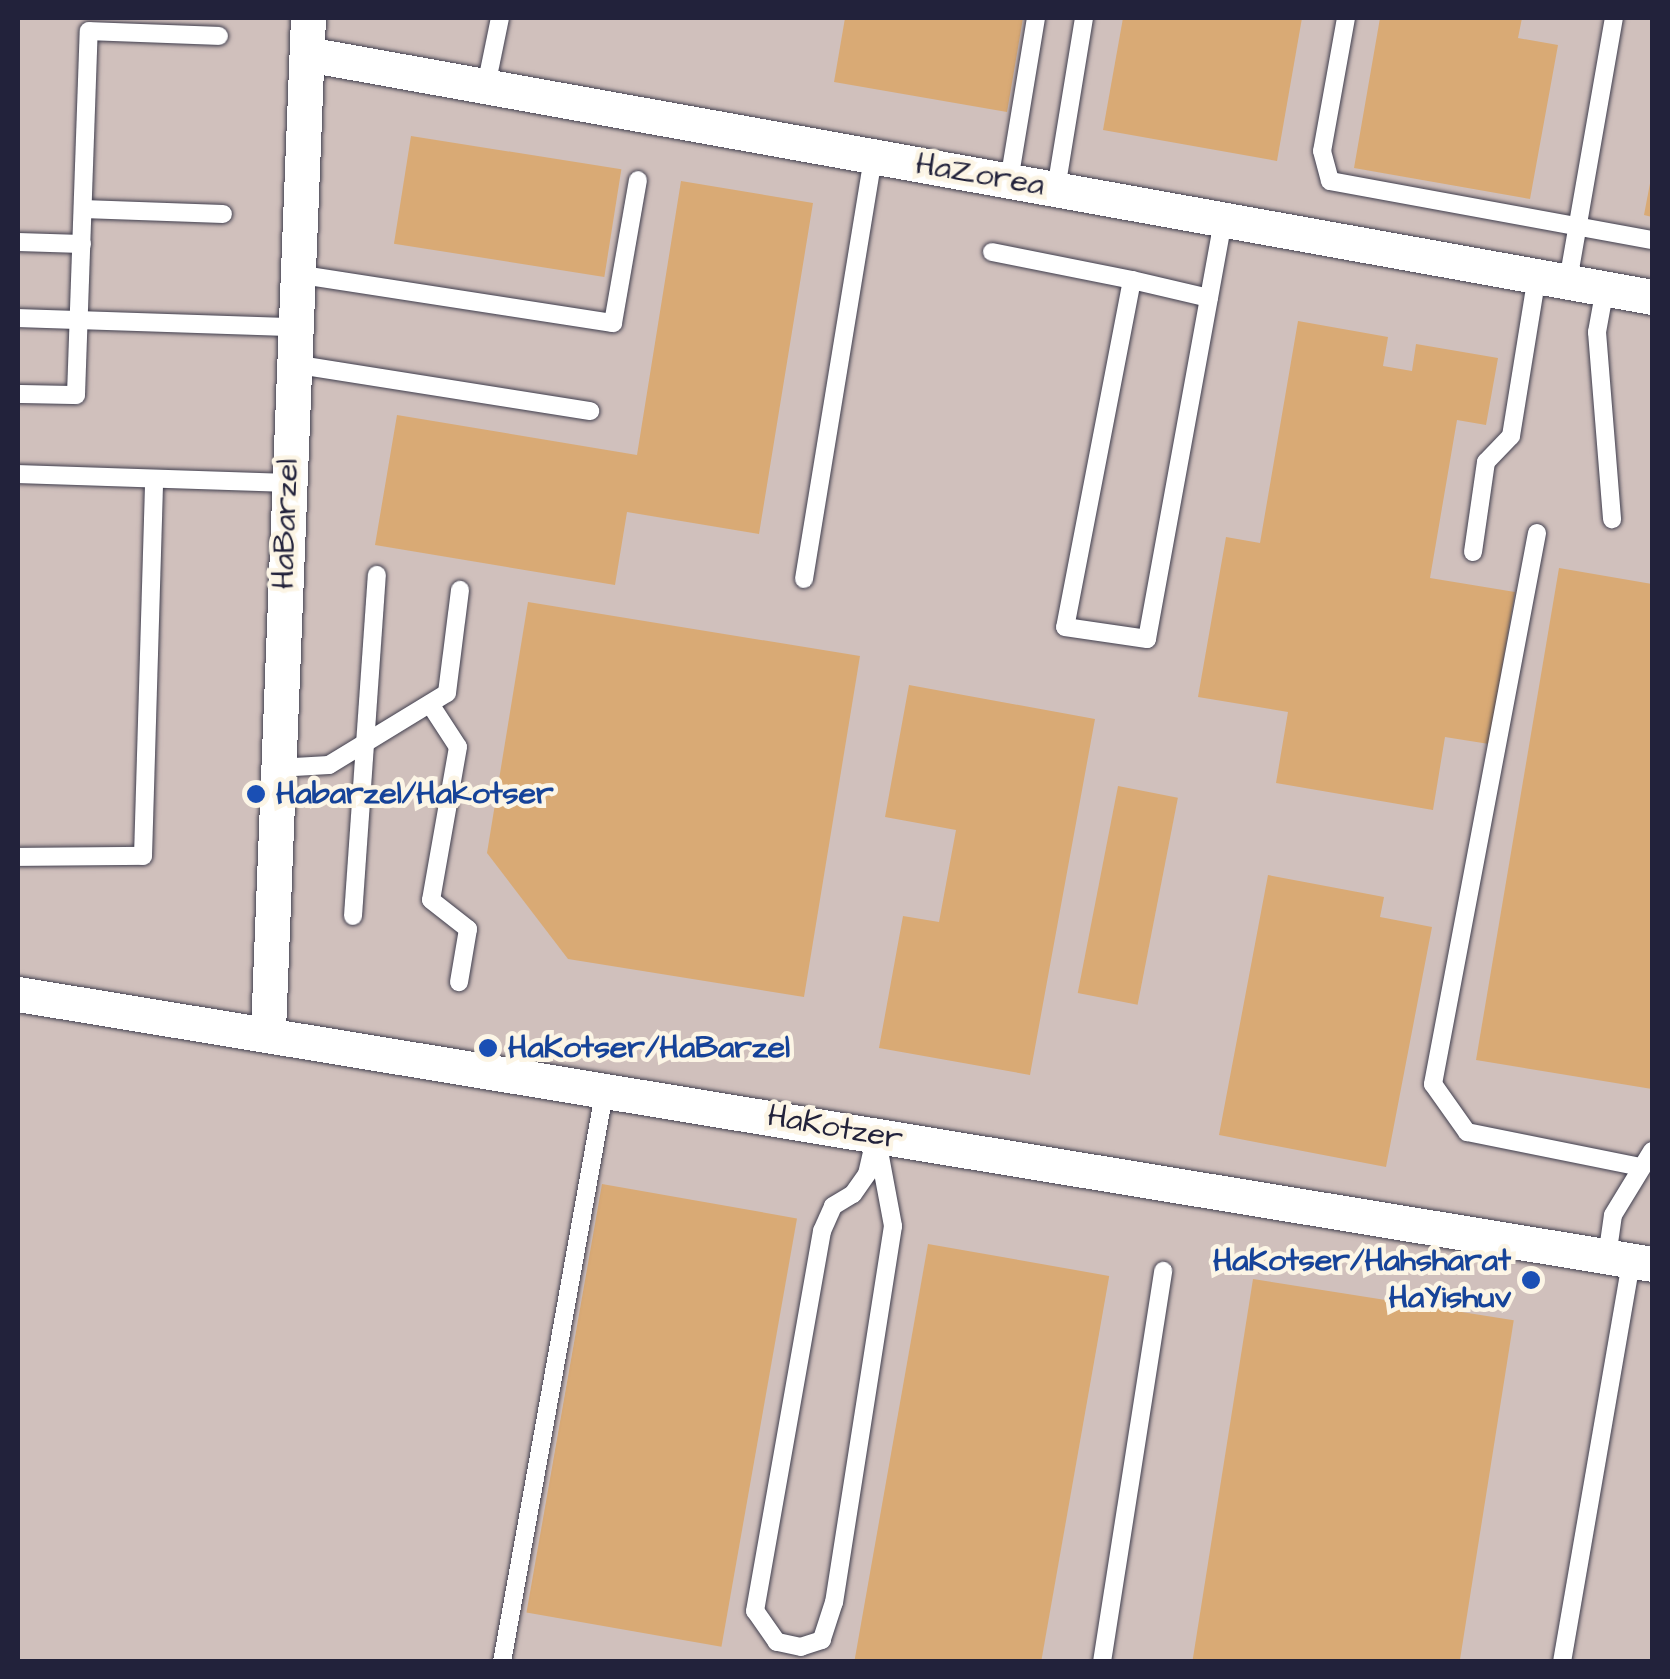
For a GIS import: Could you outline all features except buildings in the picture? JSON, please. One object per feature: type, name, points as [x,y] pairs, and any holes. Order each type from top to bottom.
[{"type":"street","name":"HaBarzel","points":[[268,1032],[308,18]]},
{"type":"street","name":"HaZorea","points":[[308,54],[1652,297]]},
{"type":"street","name":"HaKotzer","points":[[18,994],[268,1032],[1630,1260]]},
{"type":"lane","points":[[486,86],[500,18]]},
{"type":"lane","points":[[1010,181],[1036,18]]},
{"type":"lane","points":[[1056,189],[1084,18]]},
{"type":"lane","points":[[1346,18],[1322,151],[1330,181],[1652,240]]},
{"type":"lane","points":[[1474,552],[1486,462],[1511,436],[1553,278],[1578,227],[1614,18]]},
{"type":"lane","points":[[18,394],[76,395],[90,31],[219,36]]},
{"type":"lane","points":[[804,578],[873,156]]},
{"type":"lane","points":[[296,274],[613,323],[638,180]]},
{"type":"lane","points":[[83,209],[223,214]]},
{"type":"lane","points":[[1132,280],[1066,627],[1146,639],[1223,220]]},
{"type":"lane","points":[[18,242],[82,244]]},
{"type":"lane","points":[[992,252],[1209,298]]},
{"type":"lane","points":[[1605,288],[1597,332],[1612,519]]},
{"type":"lane","points":[[18,318],[294,327]]},
{"type":"lane","points":[[292,364],[590,412]]},
{"type":"lane","points":[[18,474],[288,483]]},
{"type":"lane","points":[[18,857],[142,856],[154,479]]},
{"type":"lane","points":[[1537,533],[1433,1084],[1468,1132],[1640,1167]]},
{"type":"lane","points":[[353,916],[377,575]]},
{"type":"lane","points":[[278,768],[330,765],[447,693],[460,590]]},
{"type":"lane","points":[[430,704],[458,747],[431,900],[468,929],[459,982]]},
{"type":"lane","points":[[502,1662],[604,1088]]},
{"type":"lane","points":[[876,1135],[892,1226],[834,1602],[822,1640],[801,1647],[776,1642],[754,1611],[822,1231],[834,1206],[853,1194],[866,1174],[876,1135]]},
{"type":"lane","points":[[1562,1662],[1630,1260],[1613,1215],[1652,1152]]},
{"type":"lane","points":[[1102,1662],[1163,1271]]},
{"type":"shaded area","points":[[18,18],[1652,18],[1652,1661],[18,1661]]},
{"type":"place","name":"Habarzel/Hakotser","points":[[256,794]]},
{"type":"place","name":"HaKotser/HaBarzel","points":[[488,1048]]},
{"type":"place","name":"HaKotser/Hahsharat HaYishuv","points":[[1531,1280]]}]
